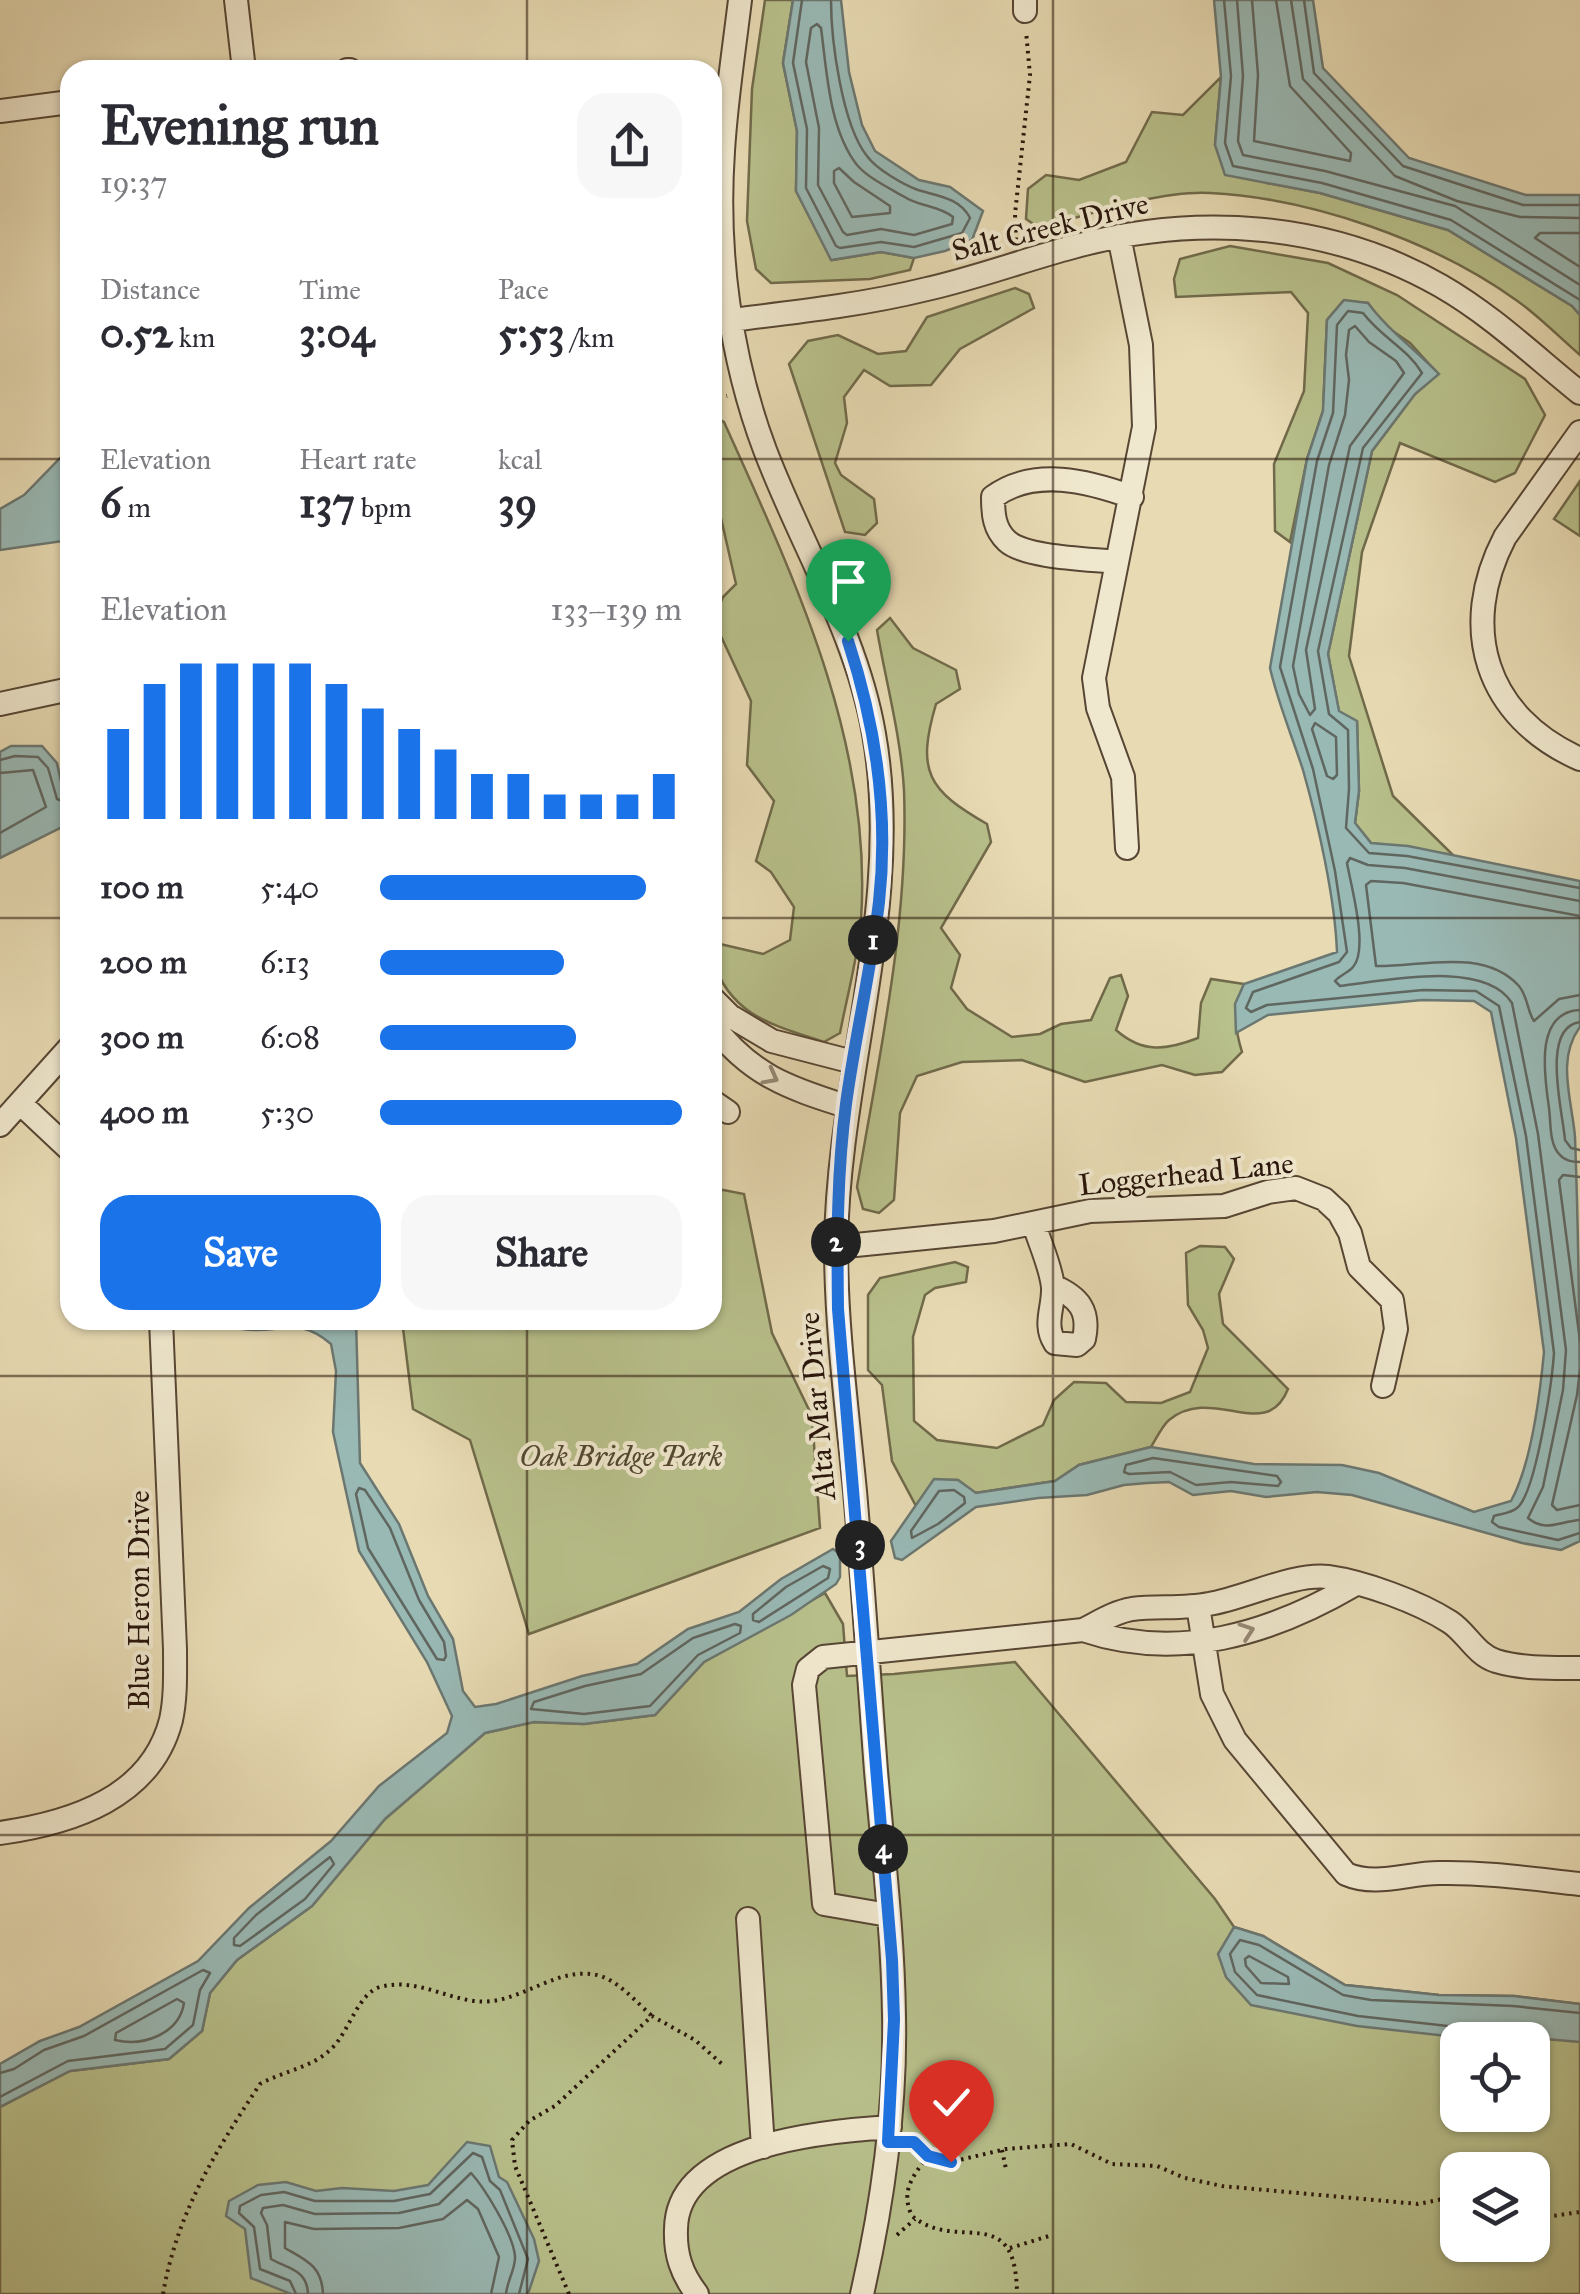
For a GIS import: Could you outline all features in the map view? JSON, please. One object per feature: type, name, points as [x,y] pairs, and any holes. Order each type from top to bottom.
[{"type":"street","points":[[236,0],[243,60]]},
{"type":"street","name":"Alta Mar Drive","points":[[722,172],[740,0]]},
{"type":"street","points":[[0,111],[60,103]]},
{"type":"street","name":"Alta Mar Drive","points":[[722,209],[731,320],[744,382],[765,449],[848,641],[874,734],[881,790],[880,882],[846,1106],[836,1247],[894,2020],[889,2134],[878,2224],[862,2294]]},
{"type":"street","name":"Salt Creek Drive","points":[[731,320],[857,304],[928,289],[1119,236],[1176,227],[1224,226],[1302,235],[1354,249],[1438,284],[1475,306],[1580,393]]},
{"type":"street","points":[[1119,236],[1141,346],[1144,427],[1094,693],[1123,776],[1126,848]]},
{"type":"street","points":[[1580,432],[1505,536],[1495,556],[1484,586],[1481,632],[1496,684],[1510,708],[1540,736],[1580,759]]},
{"type":"street","points":[[1116,562],[1024,550],[1008,544],[996,527],[993,497],[1010,484],[1039,479],[1096,484],[1132,497]]},
{"type":"street","points":[[0,704],[60,692]]},
{"type":"street","points":[[722,1008],[772,1041],[853,1062]]},
{"type":"street","points":[[722,1037],[734,1052],[770,1078],[846,1106]]},
{"type":"street","points":[[0,1125],[60,1058]]},
{"type":"street","points":[[20,1103],[60,1141]]},
{"type":"street","name":"Loggerhead Lane","points":[[836,1247],[975,1234],[1090,1211],[1224,1206],[1296,1188],[1324,1199],[1338,1213],[1350,1234],[1360,1268],[1392,1300],[1396,1329],[1383,1386]]},
{"type":"street","points":[[1034,1224],[1053,1286]]},
{"type":"street","name":"Blue Heron Drive","points":[[0,1833],[63,1821],[109,1800],[146,1769],[170,1722],[175,1650],[161,1330]]},
{"type":"street","points":[[1084,1630],[1133,1609],[1198,1606],[1312,1577],[1330,1578],[1381,1591],[1450,1622],[1477,1650],[1493,1660],[1525,1666],[1580,1668]]},
{"type":"street","points":[[888,1915],[824,1904],[804,1684],[808,1669],[823,1657],[1084,1630],[1133,1642],[1204,1644],[1310,1608],[1354,1585]]},
{"type":"street","points":[[1198,1606],[1212,1694],[1235,1740],[1346,1874],[1373,1881],[1432,1873],[1482,1873],[1580,1884]]},
{"type":"street","points":[[748,1919],[763,2147]]},
{"type":"street","points":[[696,2294],[676,2252],[676,2218],[693,2183],[719,2164],[782,2140],[836,2130],[889,2134]]},
{"type":"path","points":[[1018,263],[1015,214],[1030,76],[1025,6]]},
{"type":"path","points":[[163,2294],[186,2207],[260,2084],[320,2060],[337,2043],[366,1996],[378,1988],[409,1984],[438,1989],[465,2000],[494,2001],[576,1974],[599,1975],[652,2016],[695,2040],[723,2065]]},
{"type":"path","points":[[569,2294],[515,2166],[512,2140],[529,2122],[556,2106],[652,2016]]},
{"type":"path","points":[[889,2134],[914,2142],[928,2156],[951,2162],[1002,2150],[1071,2144],[1112,2164],[1156,2166],[1205,2183],[1342,2199],[1418,2204],[1440,2200]]},
{"type":"path","points":[[1002,2150],[1006,2169]]},
{"type":"path","points":[[928,2156],[908,2187],[906,2198],[912,2216],[926,2224],[992,2236],[1010,2248],[1017,2294]]},
{"type":"path","points":[[1550,2216],[1580,2212]]},
{"type":"path","points":[[1010,2248],[1048,2236]]},
{"type":"green space","points":[[765,0],[793,0],[783,63],[797,131],[796,191],[832,260],[881,252],[914,258],[910,270],[870,279],[771,283],[756,269],[747,221],[752,89]]},
{"type":"green space","points":[[1221,77],[1215,145],[1267,183],[1320,193],[1448,230],[1572,306],[1580,315],[1580,355],[1524,306],[1448,259],[1330,213],[1249,197],[1191,193],[1124,205],[1039,228],[1026,219],[1028,189],[1046,175],[1079,180],[1126,162],[1152,112],[1183,115]]},
{"type":"green space","points":[[1230,246],[1328,263],[1397,295],[1525,379],[1545,415],[1515,473],[1495,482],[1400,443],[1362,552],[1349,656],[1393,796],[1453,855],[1371,843],[1355,823],[1359,791],[1357,722],[1339,712],[1328,654],[1372,451],[1415,394],[1438,374],[1410,343],[1384,325],[1368,303],[1343,301],[1327,320],[1323,411],[1307,459],[1290,542],[1275,531],[1274,464],[1304,391],[1308,313],[1291,292],[1176,297],[1174,279],[1180,259]]},
{"type":"green space","points":[[1015,288],[1029,294],[1034,308],[960,349],[931,385],[890,386],[864,370],[844,397],[847,423],[835,463],[841,475],[874,499],[877,523],[865,535],[845,532],[789,364],[808,341],[838,335],[878,354],[906,351],[927,317]]},
{"type":"green space","points":[[722,421],[802,602],[842,726],[855,790],[861,854],[860,934],[840,1033],[824,1042],[756,1016],[722,981],[722,944],[763,954],[790,940],[794,907],[771,872],[756,861],[774,801],[747,765],[751,701],[722,638],[722,599],[736,584],[722,523]]},
{"type":"green space","points":[[1580,481],[1580,536],[1554,519]]},
{"type":"green space","points":[[890,618],[913,648],[956,670],[960,689],[936,704],[927,747],[928,763],[940,789],[987,824],[991,842],[941,928],[960,955],[951,988],[967,1009],[1012,1037],[1040,1034],[1061,1024],[1091,1020],[1110,978],[1121,975],[1128,996],[1116,1030],[1136,1043],[1156,1048],[1198,1038],[1201,1003],[1211,979],[1244,984],[1236,1018],[1242,1052],[1222,1072],[1195,1075],[1162,1065],[1085,1082],[1022,1060],[962,1062],[917,1076],[900,1113],[894,1200],[879,1213],[863,1209],[857,1187],[891,989],[902,890],[904,790],[897,730],[877,630]]},
{"type":"green space","name":"Oak Bridge Park","points":[[722,1190],[744,1194],[772,1333],[812,1416],[820,1528],[529,1634],[470,1440],[413,1409],[403,1330],[722,1330]]},
{"type":"green space","points":[[1200,1246],[1225,1247],[1234,1259],[1219,1294],[1223,1324],[1288,1389],[1278,1405],[1266,1412],[1252,1413],[1203,1408],[1186,1411],[1166,1423],[1151,1447],[1079,1465],[1055,1481],[975,1493],[958,1480],[934,1480],[916,1506],[892,1461],[882,1385],[868,1370],[868,1295],[880,1278],[955,1262],[968,1267],[966,1282],[935,1288],[925,1295],[913,1337],[914,1421],[937,1440],[997,1448],[1043,1425],[1054,1400],[1074,1382],[1106,1383],[1126,1402],[1161,1403],[1190,1392],[1208,1348],[1203,1330],[1188,1305],[1186,1253]]},
{"type":"green space","points":[[825,1593],[843,1624],[847,1676],[1015,1662],[1215,1899],[1234,1927],[1263,1936],[1345,1985],[1580,2004],[1580,2294],[0,2294],[0,2107],[70,2071],[169,2059],[202,2031],[210,1993],[237,1960],[312,1906],[385,1819],[485,1733],[534,1722],[584,1724],[655,1715],[704,1662]]},
{"type":"water","points":[[793,0],[841,0],[849,72],[862,125],[875,151],[919,180],[950,187],[983,211],[972,240],[914,258],[881,252],[831,260],[796,191],[797,131],[783,63]]},
{"type":"water","points":[[1214,0],[1313,0],[1323,68],[1409,158],[1526,195],[1580,195],[1580,315],[1572,306],[1448,230],[1320,193],[1225,175],[1215,145],[1221,77]]},
{"type":"water","points":[[1344,300],[1368,303],[1439,374],[1415,394],[1372,451],[1328,654],[1339,711],[1357,721],[1359,791],[1355,823],[1371,843],[1408,846],[1580,881],[1580,1027],[1567,1066],[1577,1187],[1580,1541],[1561,1550],[1522,1543],[1352,1495],[1317,1492],[1266,1497],[1231,1491],[1193,1495],[1169,1482],[976,1507],[902,1560],[895,1558],[891,1541],[934,1479],[958,1480],[976,1493],[1055,1481],[1079,1465],[1151,1447],[1254,1464],[1342,1465],[1379,1473],[1474,1512],[1511,1501],[1518,1486],[1534,1429],[1544,1352],[1516,1138],[1491,1012],[1474,1001],[1422,1000],[1268,1015],[1236,1033],[1235,1004],[1244,984],[1337,952],[1329,885],[1314,813],[1270,668],[1307,459],[1323,411],[1327,320]]},
{"type":"water","points":[[60,458],[60,541],[0,550],[0,509],[24,495]]},
{"type":"water","points":[[11,746],[42,746],[57,763],[60,828],[0,858],[0,752]]},
{"type":"water","points":[[308,1330],[356,1330],[360,1463],[399,1524],[428,1596],[453,1639],[463,1691],[475,1707],[637,1664],[688,1629],[739,1612],[781,1579],[833,1549],[840,1554],[840,1577],[836,1584],[791,1615],[704,1662],[655,1715],[584,1724],[534,1722],[485,1733],[385,1819],[312,1906],[237,1960],[210,1993],[202,2031],[169,2059],[70,2071],[0,2107],[0,2064],[40,2041],[79,2027],[198,1961],[249,1908],[331,1841],[379,1786],[447,1733],[452,1716],[427,1662],[359,1551],[333,1432],[336,1371],[331,1344]]},
{"type":"water","points":[[1234,1927],[1263,1936],[1345,1985],[1580,2004],[1580,2042],[1550,2039],[1550,2022],[1440,2022],[1440,2035],[1357,2026],[1251,2005],[1226,1977],[1218,1954]]},
{"type":"water","points":[[467,2142],[490,2146],[499,2177],[507,2182],[534,2239],[539,2261],[528,2294],[291,2294],[251,2278],[245,2229],[226,2216],[229,2201],[258,2185],[286,2182],[316,2191],[394,2191],[428,2185]]},
{"type":"route","points":[[848,641],[874,734],[881,790],[879,901],[846,1106],[836,1247],[892,1960],[894,2020],[888,2142],[914,2142],[928,2156],[951,2162]]}]
